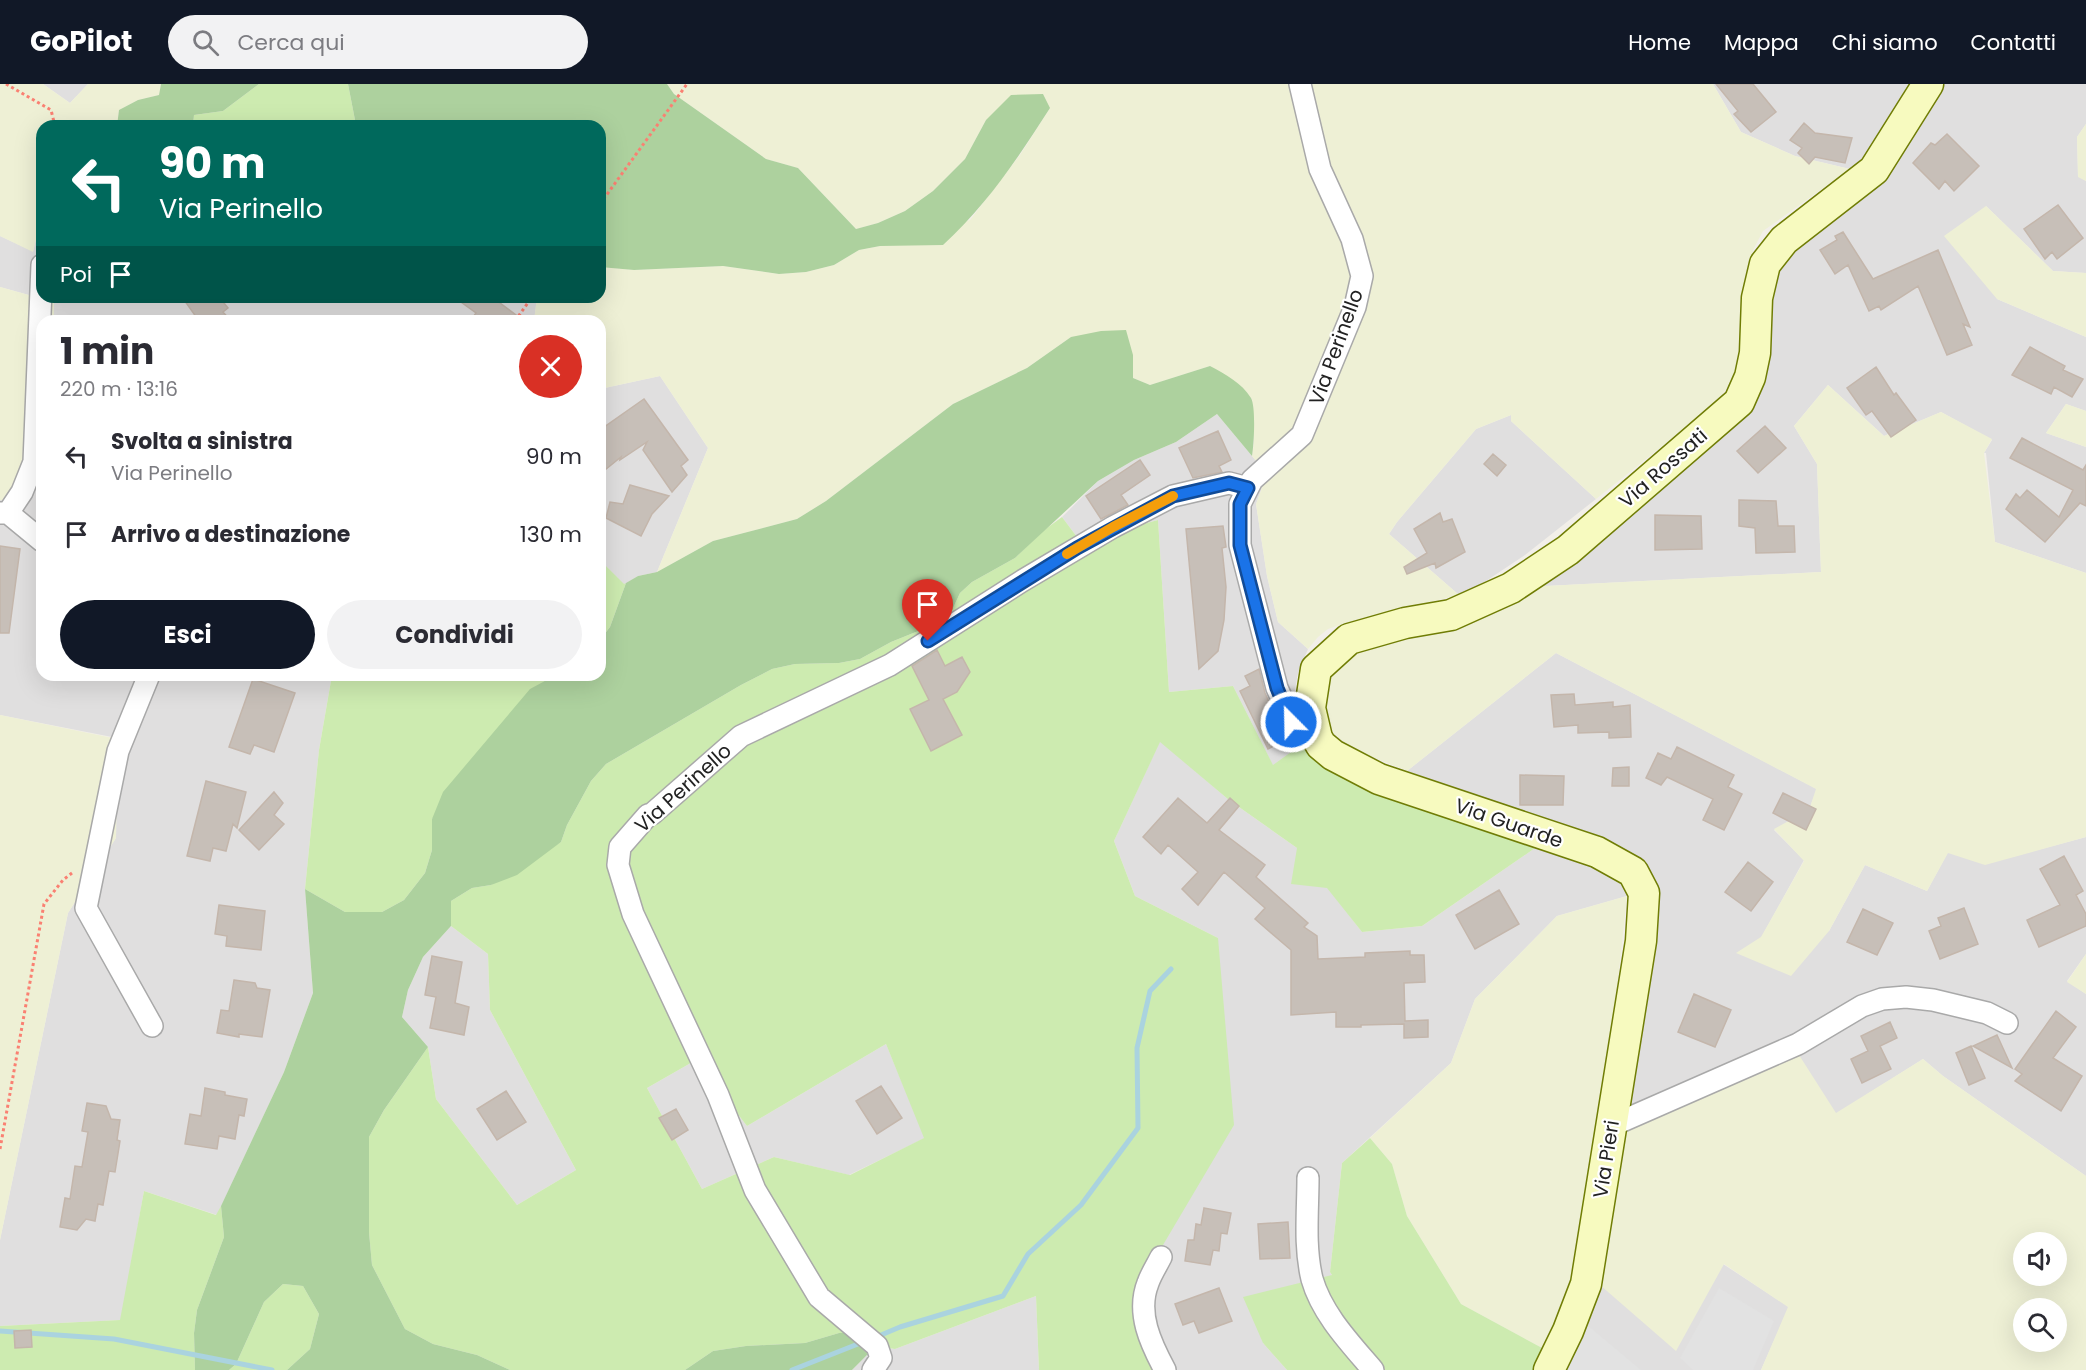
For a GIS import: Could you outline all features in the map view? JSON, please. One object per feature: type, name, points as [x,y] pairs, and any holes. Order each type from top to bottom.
[{"type":"street","name":"Via Perinello","points":[[1300,84],[1320,170],[1352,239],[1362,276],[1355,307],[1302,435],[1252,480],[1240,504],[1240,545],[1277,688],[1296,730],[1319,742]]},
{"type":"street","name":"Via Rossati","points":[[1319,742],[1310,708],[1316,669],[1349,639],[1406,623],[1451,615],[1511,588],[1568,550],[1739,402],[1752,369],[1755,353],[1757,298],[1765,264],[1784,240],[1874,170],[1928,84]]},
{"type":"street","points":[[36,413],[34,462],[22,492],[4,513],[36,537]]},
{"type":"street","name":"Via Perinello","points":[[873,1370],[881,1358],[870,1340],[819,1297],[755,1190],[718,1095],[633,914],[618,865],[620,847],[648,815],[741,735],[890,665],[1022,581],[1113,527],[1173,496],[1229,483],[1248,488]]},
{"type":"street","points":[[147,681],[118,751],[86,908],[152,1026]]},
{"type":"street","name":"Via Guarde","points":[[1319,742],[1333,755],[1379,779],[1597,852],[1633,872],[1644,893],[1641,940]]},
{"type":"street","name":"Via Pieri","points":[[1549,1370],[1568,1331],[1586,1284],[1641,940]]},
{"type":"street","points":[[1611,1126],[1798,1044],[1862,1006],[1882,999],[1906,997],[1933,1000],[1987,1013],[2007,1023]]},
{"type":"street","points":[[1308,1178],[1307,1251],[1312,1280],[1328,1313],[1373,1370]]},
{"type":"street","points":[[1161,1257],[1148,1282],[1144,1300],[1146,1328],[1165,1370]]},
{"type":"path","points":[[6,84],[51,110],[54,120]]},
{"type":"path","points":[[606,196],[687,84]]},
{"type":"path","points":[[0,1149],[44,904],[63,880],[96,857]]},
{"type":"shaded area","points":[[43,84],[88,84],[70,103]]},
{"type":"shaded area","points":[[1713,84],[1908,84],[1867,158],[1850,169],[1795,156],[1741,132]]},
{"type":"shaded area","points":[[1941,84],[2086,84],[2086,124],[2077,137],[2078,176],[2086,181],[2086,273],[2053,271],[1986,206],[1997,299],[2086,337],[2086,411],[2066,404],[2046,433],[2086,447],[2086,573],[1995,542],[1986,453],[1984,453],[1992,440],[1941,412],[1884,436],[1828,385],[1794,426],[1817,464],[1821,572],[1526,587],[1766,371],[1775,278],[1779,260],[1887,177]]},
{"type":"shaded area","points":[[0,236],[33,251],[36,239],[36,297],[0,287]]},
{"type":"shaded area","points":[[54,303],[536,303],[535,315],[54,315]]},
{"type":"shaded area","points":[[660,376],[708,448],[657,572],[638,576],[624,585],[606,566],[606,388]]},
{"type":"shaded area","points":[[1217,414],[1267,474],[1256,504],[1267,576],[1278,622],[1308,649],[1298,673],[1295,690],[1296,707],[1305,742],[1273,766],[1233,686],[1169,692],[1158,520],[1080,541],[1062,517],[1098,481],[1134,460],[1176,442]]},
{"type":"shaded area","points":[[1511,415],[1511,421],[1596,499],[1525,555],[1474,589],[1459,595],[1389,534],[1476,429]]},
{"type":"shaded area","points":[[36,484],[36,681],[331,681],[319,750],[305,889],[313,993],[284,1072],[217,1215],[144,1191],[121,1320],[0,1326],[0,1240],[68,913],[116,838],[117,738],[0,715],[0,500],[27,503]]},
{"type":"shaded area","points":[[1556,653],[1817,789],[1809,810],[1774,830],[1804,860],[1761,938],[1829,931],[1865,865],[1927,891],[1948,852],[1985,864],[2086,837],[2086,954],[2067,981],[2086,994],[2086,1176],[1943,1076],[1923,1059],[1836,1114],[1627,1112],[1640,859],[1623,848],[1407,771]]},
{"type":"shaded area","points":[[1160,741],[1229,800],[1297,848],[1362,932],[1422,926],[1538,846],[1611,873],[1625,885],[1627,896],[1557,916],[1475,999],[1451,1063],[1342,1163],[1330,1272],[1332,1275],[1263,1343],[1287,1370],[1168,1370],[1153,1354],[1147,1272],[1218,938],[1135,896],[1114,841]]},
{"type":"shaded area","points":[[451,926],[488,954],[490,1010],[576,1170],[517,1205],[436,1099],[428,1047],[402,1017],[408,990],[423,957]]},
{"type":"shaded area","points":[[886,1044],[925,1138],[849,1175],[774,1157],[702,1189],[647,1088],[696,1060],[747,1126]]},
{"type":"shaded area","points":[[1723,1264],[1789,1307],[1761,1370],[1552,1370],[1600,1285]]},
{"type":"shaded area","points":[[1719,1288],[1774,1321],[1753,1370],[1693,1370],[1680,1358]]},
{"type":"shaded area","points":[[1036,1296],[1039,1370],[852,1370],[876,1346],[895,1349]]},
{"type":"shaded area","points":[[1586,1324],[1641,1370],[1568,1370]]},
{"type":"green space","points":[[0,84],[43,84],[70,103],[88,84],[161,84],[159,95],[138,100],[119,110],[118,120],[36,120],[36,240],[33,252],[0,236]]},
{"type":"green space","points":[[161,84],[259,84],[223,111],[194,115],[194,120],[118,120],[119,110],[138,100],[159,95]]},
{"type":"green space","points":[[259,84],[348,84],[355,120],[194,120],[194,115],[223,111]]},
{"type":"green space","points":[[348,84],[667,84],[674,94],[766,159],[798,168],[856,229],[878,223],[905,211],[933,191],[965,159],[986,120],[1011,95],[1043,94],[1050,108],[1014,163],[988,197],[943,245],[880,246],[859,250],[834,265],[806,272],[779,274],[723,266],[634,270],[606,268],[606,120],[355,120]]},
{"type":"green space","points":[[667,84],[1713,84],[1741,132],[1795,156],[1850,169],[1763,231],[1753,250],[1748,274],[1739,365],[1721,396],[1691,423],[1596,499],[1511,421],[1511,415],[1476,429],[1389,534],[1459,595],[1328,629],[1308,649],[1278,622],[1267,576],[1256,504],[1267,474],[1252,456],[1254,442],[1252,399],[1210,366],[1150,385],[1133,378],[1133,355],[1071,337],[1027,368],[953,404],[826,501],[797,519],[713,541],[657,572],[708,448],[660,376],[606,388],[606,315],[535,315],[536,303],[606,303],[606,268],[634,270],[723,266],[779,274],[806,272],[834,265],[859,250],[970,220],[1020,155],[1050,108],[986,120],[965,159],[933,191],[905,211],[878,223],[856,229],[798,168],[766,159],[674,94]]},
{"type":"green space","points":[[2086,124],[2086,181],[2078,177],[2077,137]]},
{"type":"green space","points":[[1986,206],[2053,271],[2086,273],[2086,337],[1997,299],[1944,236]]},
{"type":"green space","points":[[0,287],[36,297],[36,303],[54,303],[54,315],[36,315],[36,484],[27,503],[0,500]]},
{"type":"green space","points":[[1126,330],[1133,355],[1133,378],[1150,385],[1210,366],[1238,383],[1253,403],[1252,456],[1217,414],[1176,442],[1134,460],[1098,481],[1015,558],[972,582],[960,593],[948,619],[891,642],[860,659],[839,663],[795,664],[772,669],[741,685],[606,764],[591,781],[567,825],[561,842],[517,875],[491,885],[472,888],[451,901],[451,926],[423,957],[408,990],[402,1017],[428,1047],[384,1110],[369,1137],[369,1232],[372,1265],[405,1329],[433,1344],[477,1355],[510,1370],[287,1370],[310,1349],[319,1314],[303,1286],[283,1284],[264,1302],[236,1364],[229,1370],[195,1370],[194,1333],[197,1310],[224,1237],[221,1206],[284,1072],[313,993],[305,889],[345,912],[382,912],[404,900],[425,873],[432,850],[432,819],[443,792],[530,689],[545,681],[606,681],[606,632],[626,583],[638,576],[657,572],[713,541],[797,519],[826,501],[953,404],[1027,368],[1071,337],[1101,331]]},
{"type":"green space","points":[[1828,385],[1884,436],[1941,412],[1992,439],[1984,453],[1995,542],[2086,573],[2086,837],[1985,865],[1948,853],[1927,891],[1865,865],[1829,931],[1791,976],[1736,953],[1761,937],[1804,861],[1774,829],[1809,810],[1816,789],[1556,653],[1407,771],[1360,752],[1329,729],[1323,692],[1336,657],[1526,587],[1821,572],[1817,464],[1794,426]]},
{"type":"green space","points":[[2066,404],[2086,411],[2086,447],[2046,433]]},
{"type":"green space","points":[[1062,517],[1080,541],[1158,520],[1169,692],[1233,686],[1273,765],[1305,742],[1538,846],[1422,926],[1362,932],[1327,888],[1291,884],[1297,848],[1229,800],[1160,742],[1114,841],[1135,896],[1218,938],[1234,1125],[1147,1272],[1153,1354],[1168,1370],[1039,1370],[1036,1296],[895,1349],[876,1346],[839,1333],[805,1343],[746,1346],[713,1351],[685,1370],[510,1370],[477,1355],[433,1344],[405,1329],[372,1265],[369,1232],[369,1137],[384,1110],[428,1047],[436,1099],[517,1205],[576,1170],[490,1010],[488,954],[451,926],[451,901],[472,888],[491,885],[561,842],[567,825],[591,781],[606,764],[772,669],[795,664],[839,663],[860,659],[891,642],[948,619],[960,593],[972,582],[1015,558],[1043,531]],"holes":[[[886,1044],[924,1138],[850,1175],[774,1157],[702,1189],[647,1088],[696,1060],[747,1126]]]},
{"type":"green space","points":[[606,566],[624,584],[626,583],[606,632]]},
{"type":"green space","points":[[331,681],[548,681],[432,819],[432,850],[425,873],[404,900],[382,912],[345,912],[305,889],[319,750]]},
{"type":"green space","points":[[0,715],[118,739],[116,838],[68,913],[0,1240]]},
{"type":"green space","points":[[1627,896],[1615,1008],[1574,1279],[1544,1349],[1461,1304],[1407,1216],[1392,1164],[1370,1138],[1451,1063],[1475,999],[1557,916]]},
{"type":"green space","points":[[2086,954],[2086,994],[2067,982]]},
{"type":"green space","points":[[1792,1044],[1836,1113],[1923,1059],[1943,1076],[2086,1176],[2086,1370],[1761,1370],[1788,1307],[1724,1264],[1676,1351],[1600,1285],[1609,1241],[1627,1112]]},
{"type":"green space","points":[[1370,1138],[1392,1164],[1407,1216],[1461,1304],[1544,1349],[1534,1370],[1287,1370],[1263,1343],[1243,1297],[1332,1275],[1330,1272],[1342,1163]]},
{"type":"green space","points":[[144,1191],[216,1215],[221,1206],[224,1237],[197,1310],[194,1333],[195,1370],[0,1370],[0,1326],[120,1320]]},
{"type":"green space","points":[[283,1284],[303,1286],[319,1314],[310,1349],[287,1370],[229,1370],[236,1364],[264,1302]]},
{"type":"green space","points":[[861,1332],[876,1346],[852,1370],[685,1370],[713,1351],[746,1346],[805,1343],[839,1333]]},
{"type":"building","points":[[1716,84],[1753,84],[1776,112],[1751,132],[1734,114],[1738,111]]},
{"type":"building","points":[[1804,123],[1815,133],[1852,138],[1845,163],[1815,157],[1809,164],[1798,153],[1802,148],[1790,140]]},
{"type":"building","points":[[1947,134],[1979,166],[1954,191],[1945,181],[1939,189],[1913,163],[1931,143],[1935,145]]},
{"type":"building","points":[[2058,205],[2083,238],[2057,259],[2052,252],[2045,259],[2024,229]]},
{"type":"building","points":[[1843,232],[1873,279],[1938,250],[1970,327],[1963,324],[1972,345],[1947,355],[1918,286],[1881,310],[1879,306],[1869,311],[1848,265],[1835,274],[1820,250],[1837,240],[1835,236]]},
{"type":"building","points":[[186,303],[224,303],[228,308],[223,312],[226,315],[195,315]]},
{"type":"building","points":[[462,303],[500,303],[516,315],[474,315],[476,313]]},
{"type":"building","points":[[2030,347],[2065,366],[2063,370],[2083,379],[2072,397],[2054,387],[2051,394],[2012,375]]},
{"type":"building","points":[[1876,367],[1894,395],[1896,393],[1916,420],[1891,437],[1872,411],[1866,415],[1847,388]]},
{"type":"building","points":[[644,399],[688,460],[681,466],[687,475],[672,492],[643,450],[647,442],[620,460],[621,457],[606,469],[606,426]]},
{"type":"building","points":[[1765,426],[1786,448],[1758,473],[1737,451]]},
{"type":"building","points":[[1218,431],[1231,460],[1219,466],[1222,472],[1193,478],[1179,448]]},
{"type":"building","points":[[2022,438],[2083,470],[2086,465],[2086,506],[2080,503],[2045,542],[2006,509],[2016,494],[2020,498],[2027,490],[2059,517],[2073,490],[2010,458]]},
{"type":"building","points":[[1493,454],[1506,465],[1497,476],[1484,464]]},
{"type":"building","points":[[1140,460],[1150,475],[1121,495],[1128,505],[1101,519],[1086,496]]},
{"type":"building","points":[[630,485],[669,496],[652,514],[641,536],[606,518],[610,502],[623,504]]},
{"type":"building","points":[[1739,500],[1776,501],[1778,526],[1794,526],[1795,552],[1756,553],[1755,528],[1739,526]]},
{"type":"building","points":[[1440,513],[1443,522],[1452,519],[1465,552],[1436,568],[1435,563],[1407,574],[1404,567],[1427,553],[1414,529]]},
{"type":"building","points":[[1655,515],[1701,516],[1702,549],[1655,550]]},
{"type":"building","points":[[1223,526],[1226,547],[1222,548],[1226,587],[1224,620],[1218,651],[1199,669],[1186,529]]},
{"type":"building","points":[[0,546],[20,549],[9,633],[0,633]]},
{"type":"building","points":[[937,650],[945,666],[962,657],[970,672],[957,692],[943,699],[962,735],[931,751],[910,709],[929,700],[912,666]]},
{"type":"building","points":[[1259,669],[1265,693],[1288,739],[1268,749],[1240,691],[1250,686],[1245,676]]},
{"type":"building","points":[[252,681],[259,681],[295,693],[274,752],[254,745],[250,754],[229,747]]},
{"type":"building","points":[[1574,694],[1575,705],[1613,702],[1613,707],[1630,705],[1631,737],[1609,738],[1609,732],[1578,733],[1578,725],[1554,727],[1551,695]]},
{"type":"building","points":[[1677,747],[1734,775],[1728,787],[1742,794],[1724,830],[1703,820],[1713,799],[1667,777],[1661,785],[1646,778],[1658,753],[1671,759]]},
{"type":"building","points":[[1629,767],[1629,786],[1612,786],[1613,768]]},
{"type":"building","points":[[1520,775],[1564,776],[1563,805],[1520,805]]},
{"type":"building","points":[[206,781],[246,792],[237,828],[233,824],[226,851],[213,848],[210,861],[187,856]]},
{"type":"building","points":[[274,792],[283,803],[274,815],[284,824],[259,850],[239,830]]},
{"type":"building","points":[[1783,793],[1816,809],[1806,830],[1773,813]]},
{"type":"building","points":[[1178,798],[1207,823],[1230,798],[1239,806],[1219,830],[1265,865],[1256,877],[1308,923],[1304,927],[1317,936],[1318,959],[1365,957],[1365,953],[1410,951],[1410,955],[1424,955],[1425,982],[1404,983],[1405,1021],[1428,1020],[1428,1037],[1404,1038],[1404,1024],[1336,1027],[1336,1012],[1291,1015],[1291,950],[1255,919],[1265,908],[1224,872],[1198,905],[1182,889],[1198,872],[1168,845],[1161,854],[1143,837]]},
{"type":"building","points":[[2064,856],[2083,891],[2076,895],[2086,914],[2086,926],[2039,947],[2027,920],[2060,905],[2040,869]]},
{"type":"building","points":[[1748,862],[1773,882],[1751,911],[1725,892]]},
{"type":"building","points":[[1499,890],[1519,924],[1475,949],[1456,915]]},
{"type":"building","points":[[219,905],[265,911],[261,950],[226,946],[227,936],[215,934]]},
{"type":"building","points":[[1964,908],[1978,944],[1940,959],[1929,931],[1941,926],[1938,918]]},
{"type":"building","points":[[1863,909],[1893,923],[1877,955],[1847,942]]},
{"type":"building","points":[[432,956],[462,962],[455,1003],[469,1007],[464,1035],[430,1028],[436,997],[425,995]]},
{"type":"building","points":[[234,980],[255,983],[257,988],[270,990],[262,1037],[239,1034],[239,1037],[217,1033],[221,1010],[229,1011]]},
{"type":"building","points":[[1694,994],[1731,1010],[1715,1047],[1678,1032]]},
{"type":"building","points":[[2056,1011],[2076,1027],[2053,1058],[2082,1076],[2061,1111],[2015,1081],[2022,1074],[2015,1069]]},
{"type":"building","points":[[1890,1022],[1897,1038],[1880,1046],[1891,1069],[1862,1083],[1851,1059],[1868,1051],[1861,1036]]},
{"type":"building","points":[[1997,1035],[2012,1068],[1973,1046]]},
{"type":"building","points":[[1971,1046],[1985,1078],[1969,1085],[1956,1053]]},
{"type":"building","points":[[881,1086],[902,1118],[877,1134],[856,1101]]},
{"type":"building","points":[[205,1088],[247,1099],[244,1116],[239,1115],[235,1139],[219,1136],[217,1149],[185,1144],[190,1114],[201,1116]]},
{"type":"building","points":[[506,1091],[526,1122],[497,1140],[477,1109]]},
{"type":"building","points":[[87,1103],[106,1106],[111,1119],[120,1120],[117,1140],[120,1141],[115,1172],[109,1171],[103,1205],[98,1204],[95,1221],[86,1219],[77,1230],[60,1227],[65,1198],[70,1199],[75,1166],[82,1167],[88,1132],[82,1131]]},
{"type":"building","points":[[676,1109],[688,1130],[672,1140],[659,1118]]},
{"type":"building","points":[[1204,1208],[1231,1213],[1227,1234],[1221,1233],[1219,1251],[1213,1250],[1210,1265],[1185,1261],[1188,1240],[1194,1240],[1196,1224],[1201,1225]]},
{"type":"building","points":[[1288,1222],[1290,1258],[1260,1259],[1258,1224]]},
{"type":"building","points":[[1219,1288],[1232,1321],[1199,1333],[1194,1321],[1183,1325],[1175,1304]]},
{"type":"building","points":[[31,1330],[32,1347],[15,1348],[14,1331]]},
{"type":"waterway","points":[[874,1338],[900,1327],[1003,1296],[1028,1254],[1081,1205],[1138,1128],[1137,1048],[1150,991],[1171,969]]},
{"type":"waterway","points":[[0,1331],[114,1339],[272,1370]]},
{"type":"waterway","points":[[792,1370],[863,1342]]},
{"type":"slow traffic","points":[[1067,554],[1173,496]]},
{"type":"route","points":[[928,641],[1113,527],[1173,496],[1229,483],[1248,488],[1240,504],[1240,545],[1277,688],[1291,722]]}]
